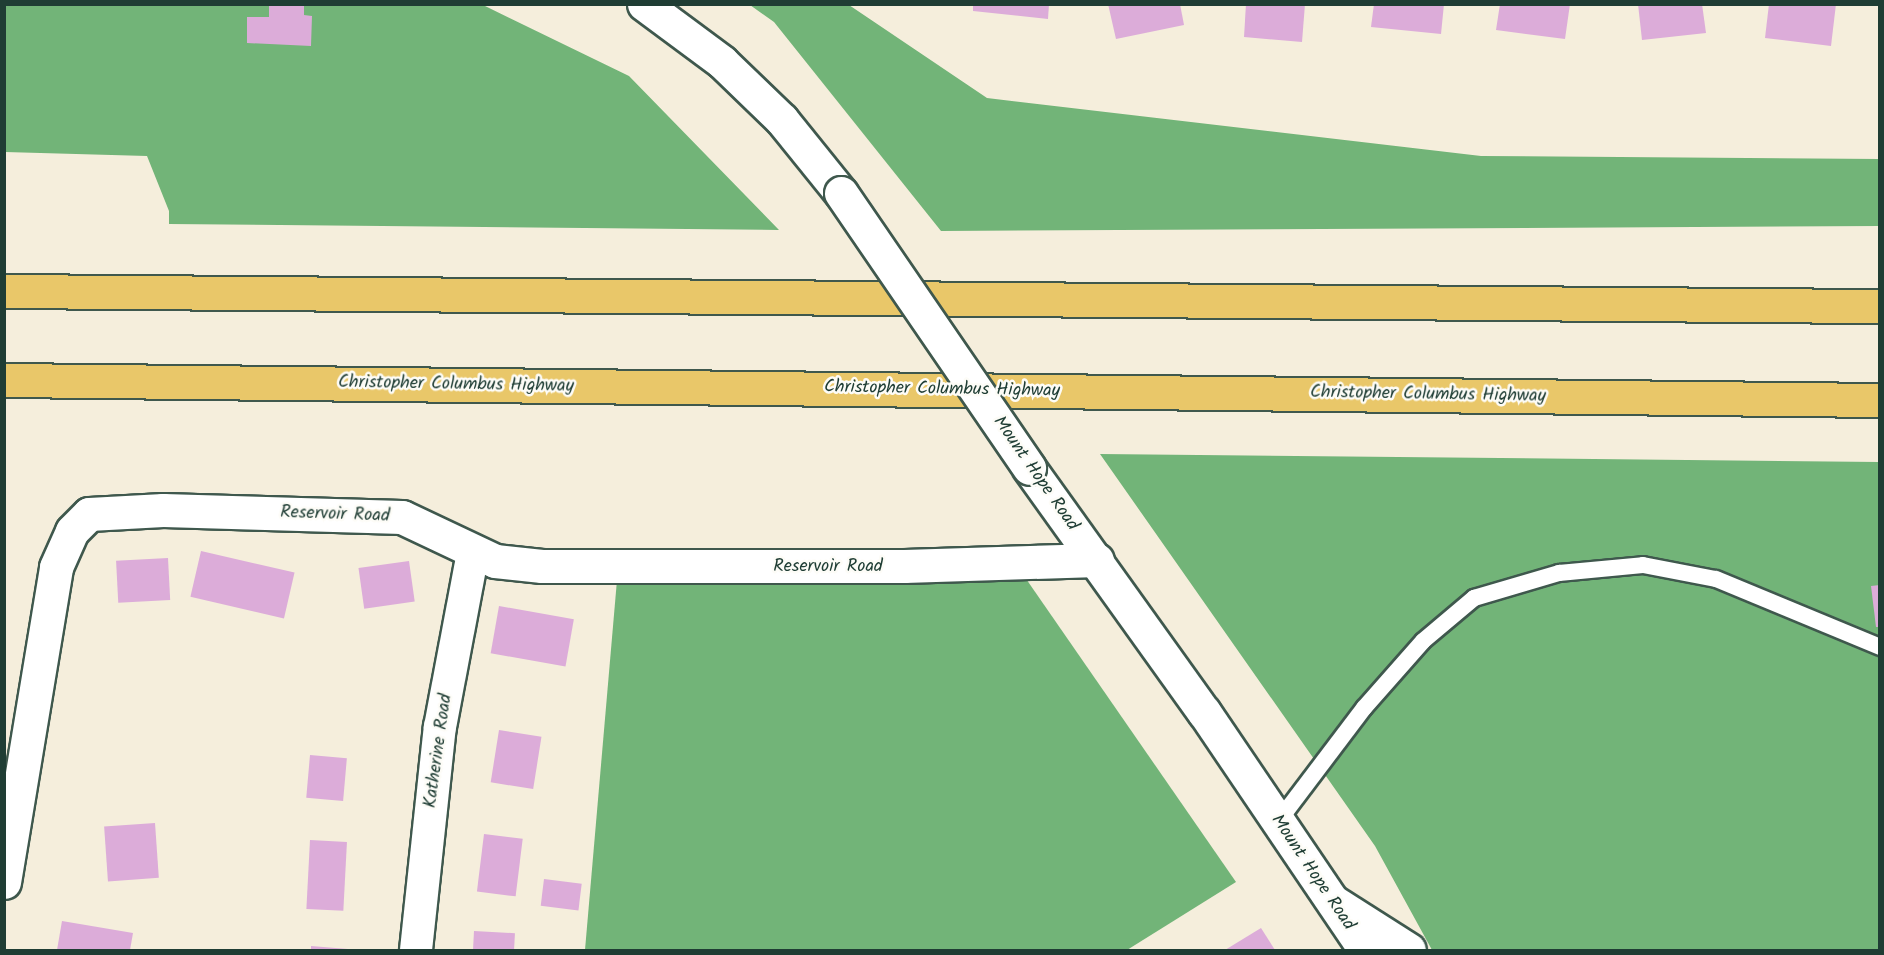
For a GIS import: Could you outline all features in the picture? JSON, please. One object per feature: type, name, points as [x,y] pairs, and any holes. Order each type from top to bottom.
[{"type":"highway","points":[[4,291],[1880,306]]},
{"type":"highway","name":"Christopher Columbus Highway","points":[[4,380],[1880,400]]},
{"type":"street","name":"Mount Hope Road","points":[[644,4],[722,62],[757,95],[782,120],[841,193],[1029,468],[1097,560],[1365,951]]},
{"type":"street","name":"Reservoir Road","points":[[4,882],[56,567],[72,531],[89,514],[163,510],[402,517],[495,561],[590,567],[904,566],[1097,560]]},
{"type":"street","name":"Katherine Road","points":[[416,951],[440,727],[473,552]]},
{"type":"street","points":[[1329,898],[1410,951]]},
{"type":"lane","points":[[1277,823],[1364,708],[1423,641],[1474,598],[1559,573],[1643,565],[1716,579],[1880,647]]},
{"type":"green space","points":[[5,5],[483,5],[629,76],[779,230],[169,224],[169,211],[147,156],[5,152]]},
{"type":"green space","points":[[750,5],[849,5],[987,98],[1481,156],[1879,159],[1879,226],[941,231],[774,22]]},
{"type":"green space","points":[[1100,454],[1879,462],[1879,950],[1432,950],[1375,846]]},
{"type":"green space","points":[[1022,573],[1236,882],[1127,950],[585,950],[617,580]]},
{"type":"building","points":[[269,4],[304,4],[304,15],[312,16],[311,46],[247,43],[247,17],[269,17]]},
{"type":"building","points":[[973,4],[1049,4],[1048,19],[973,11]]},
{"type":"building","points":[[1108,4],[1180,4],[1184,25],[1116,39]]},
{"type":"building","points":[[1246,4],[1305,4],[1302,42],[1244,37]]},
{"type":"building","points":[[1374,4],[1444,4],[1441,34],[1371,27]]},
{"type":"building","points":[[1500,4],[1570,4],[1565,39],[1496,30]]},
{"type":"building","points":[[1638,4],[1702,4],[1706,33],[1642,40]]},
{"type":"building","points":[[1769,4],[1836,4],[1831,46],[1765,38]]},
{"type":"building","points":[[201,551],[295,573],[284,618],[190,597]]},
{"type":"building","points":[[168,558],[170,600],[118,603],[116,561]]},
{"type":"building","points":[[409,561],[415,602],[364,609],[358,568]]},
{"type":"building","points":[[1880,585],[1880,627],[1876,627],[1871,586]]},
{"type":"building","points":[[499,606],[574,619],[566,666],[491,653]]},
{"type":"building","points":[[499,730],[541,737],[533,789],[491,782]]},
{"type":"building","points":[[310,755],[347,758],[343,801],[306,798]]},
{"type":"building","points":[[155,823],[159,878],[108,881],[104,827]]},
{"type":"building","points":[[484,834],[523,839],[516,896],[477,892]]},
{"type":"building","points":[[310,840],[347,842],[343,911],[306,909]]},
{"type":"building","points":[[544,879],[582,884],[578,910],[541,906]]},
{"type":"building","points":[[62,921],[133,933],[130,950],[57,950]]},
{"type":"building","points":[[1261,928],[1275,950],[1225,950]]},
{"type":"building","points":[[474,931],[515,933],[514,950],[473,950]]},
{"type":"building","points":[[311,946],[348,949],[348,950],[311,950]]}]
